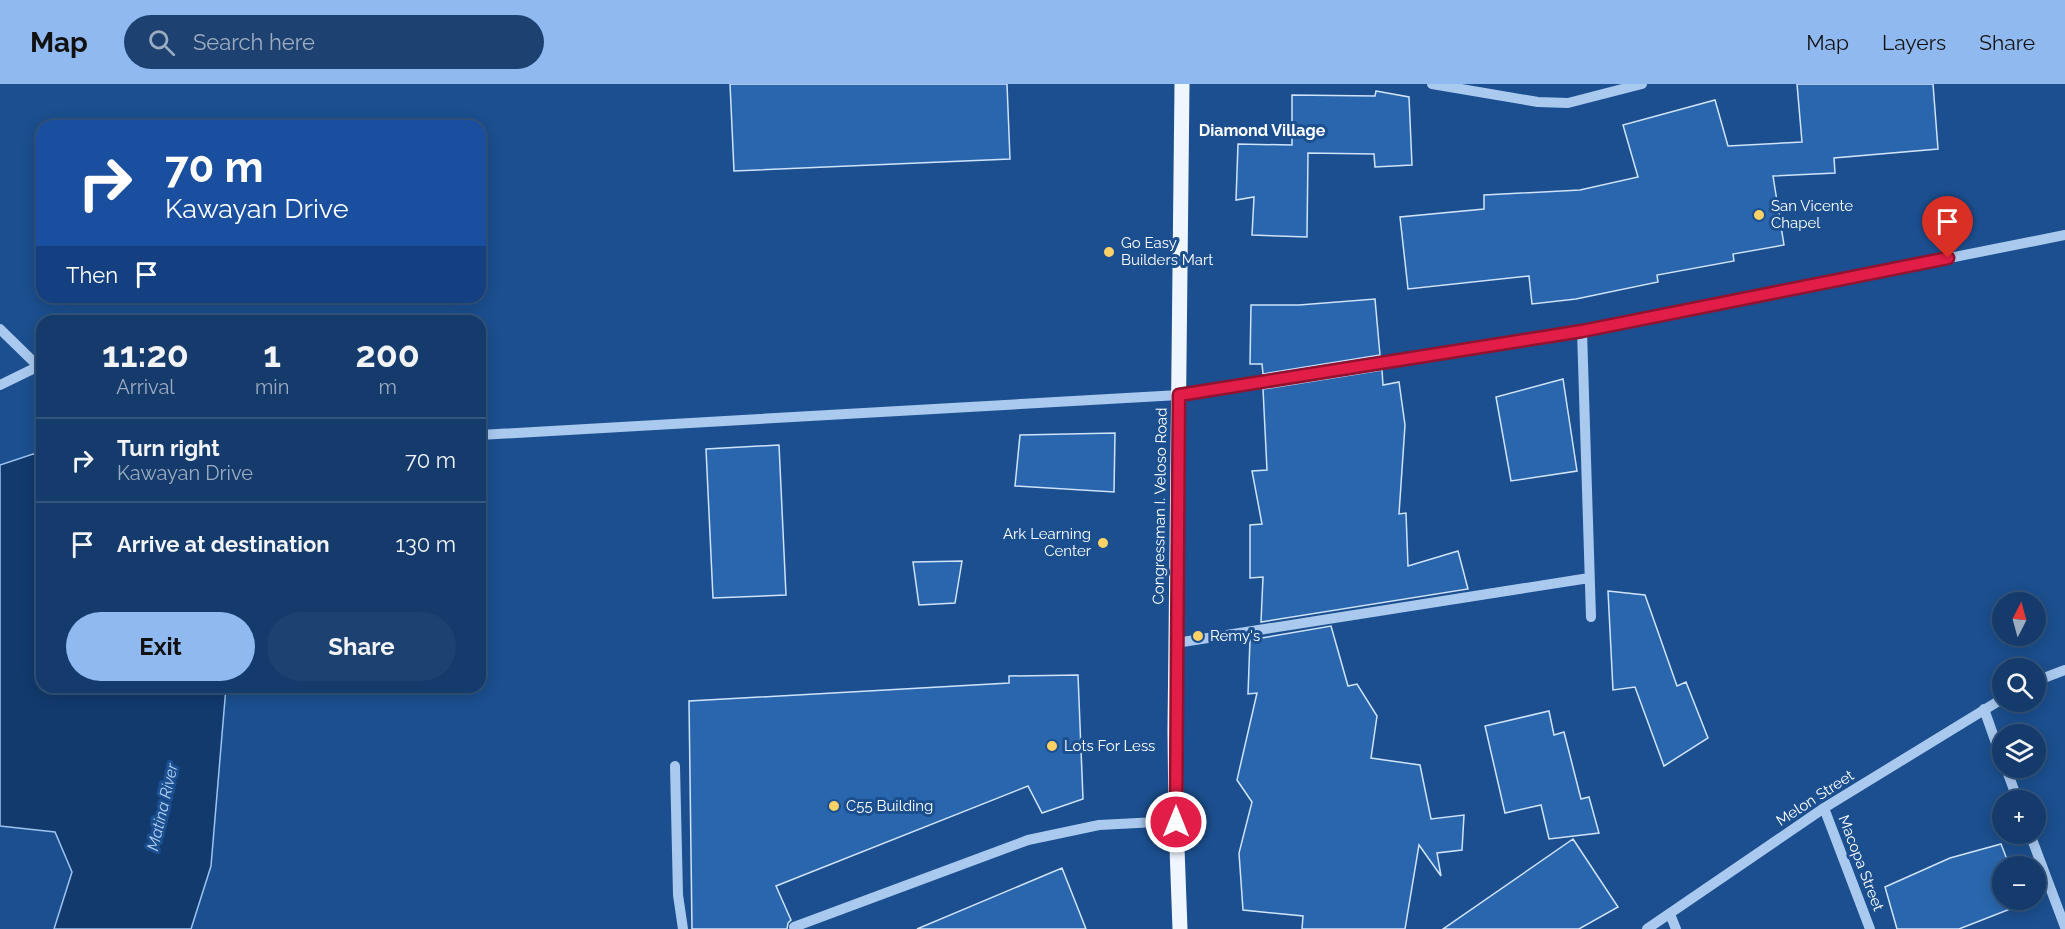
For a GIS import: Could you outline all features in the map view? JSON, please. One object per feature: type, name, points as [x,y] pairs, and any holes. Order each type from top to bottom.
[{"type":"main road","name":"Congressman I. Veloso Road","points":[[1180,929],[1176,822],[1176,643],[1182,84]]},
{"type":"street","points":[[1432,84],[1538,102],[1568,103],[1642,84]]},
{"type":"street","points":[[486,435],[1179,395],[1582,331],[2065,236]]},
{"type":"street","points":[[0,329],[36,365]]},
{"type":"street","points":[[1582,331],[1591,617]]},
{"type":"street","points":[[0,385],[36,371]]},
{"type":"street","points":[[1176,643],[1589,578]]},
{"type":"street","points":[[2046,677],[2065,670]]},
{"type":"street","name":"Melon Street","points":[[1647,929],[1824,808],[1992,705]]},
{"type":"street","points":[[1984,709],[1992,731]]},
{"type":"street","points":[[675,766],[678,895],[683,929]]},
{"type":"street","name":"Macopa Street","points":[[1824,808],[1870,929]]},
{"type":"street","points":[[794,927],[1028,840],[1100,825],[1176,822]]},
{"type":"street","points":[[2034,844],[2065,927]]},
{"type":"street","points":[[1670,914],[1676,929]]},
{"type":"water","name":"Matina River","points":[[36,455],[36,693],[225,693],[211,866],[191,929],[54,929],[72,872],[55,832],[0,826],[0,465]]},
{"type":"building","points":[[730,84],[1007,84],[1010,159],[734,171]]},
{"type":"building","points":[[1797,84],[1933,84],[1938,149],[1834,158],[1835,173],[1773,176],[1784,245],[1733,254],[1734,261],[1657,275],[1658,282],[1576,299],[1532,304],[1529,276],[1408,289],[1400,217],[1484,209],[1484,195],[1580,190],[1638,177],[1623,125],[1715,100],[1728,146],[1802,142]]},
{"type":"building","points":[[1376,91],[1409,97],[1412,165],[1375,167],[1374,154],[1308,153],[1307,237],[1252,235],[1254,197],[1236,200],[1238,144],[1292,145],[1292,95],[1375,96]]},
{"type":"building","points":[[1375,299],[1380,355],[1263,374],[1262,364],[1250,364],[1251,305],[1299,305]]},
{"type":"building","points":[[1382,370],[1383,385],[1399,382],[1405,425],[1399,514],[1406,513],[1408,566],[1458,551],[1468,589],[1261,622],[1263,577],[1250,578],[1250,525],[1262,524],[1252,471],[1267,470],[1263,389]]},
{"type":"building","points":[[1563,379],[1577,471],[1511,481],[1496,397]]},
{"type":"building","points":[[1115,433],[1114,492],[1015,486],[1020,435]]},
{"type":"building","points":[[779,445],[786,595],[713,598],[706,449]]},
{"type":"building","points":[[962,561],[955,603],[919,605],[913,562]]},
{"type":"building","points":[[1608,591],[1645,595],[1677,686],[1686,682],[1708,738],[1664,766],[1635,687],[1613,690]]},
{"type":"building","points":[[1331,626],[1348,686],[1357,684],[1377,716],[1371,758],[1420,765],[1431,819],[1464,815],[1462,850],[1437,853],[1441,876],[1419,845],[1405,929],[1302,929],[1303,916],[1243,910],[1239,853],[1252,802],[1237,780],[1257,693],[1248,694],[1250,640]]},
{"type":"building","name":"C55 Building","points":[[1078,675],[1083,799],[1042,813],[1028,786],[776,886],[791,920],[787,929],[692,929],[689,701],[1009,683],[1009,676]]},
{"type":"building","points":[[1549,711],[1554,735],[1564,732],[1581,799],[1589,797],[1599,833],[1549,839],[1541,805],[1505,813],[1485,726]]},
{"type":"building","points":[[1573,839],[1618,907],[1579,929],[1443,929]]},
{"type":"building","points":[[2001,844],[2006,856],[1992,856],[1992,910],[2008,910],[1959,929],[1897,929],[1885,887],[1950,858]]},
{"type":"building","points":[[1062,868],[1086,929],[917,929]]},
{"type":"place","name":"San Vicente Chapel","points":[[1759,215]]},
{"type":"place","name":"Go Easy Builders Mart","points":[[1109,252]]},
{"type":"place","name":"Ark Learning Center","points":[[1103,543]]},
{"type":"place","name":"Remy's","points":[[1198,636]]},
{"type":"place","name":"Lots For Less","points":[[1052,746]]},
{"type":"place","name":"C55 Building","points":[[834,806]]},
{"type":"district","name":"Diamond Village","points":[[1262,130]]},
{"type":"route","points":[[1176,822],[1179,395],[1582,331],[1948,258]]}]
